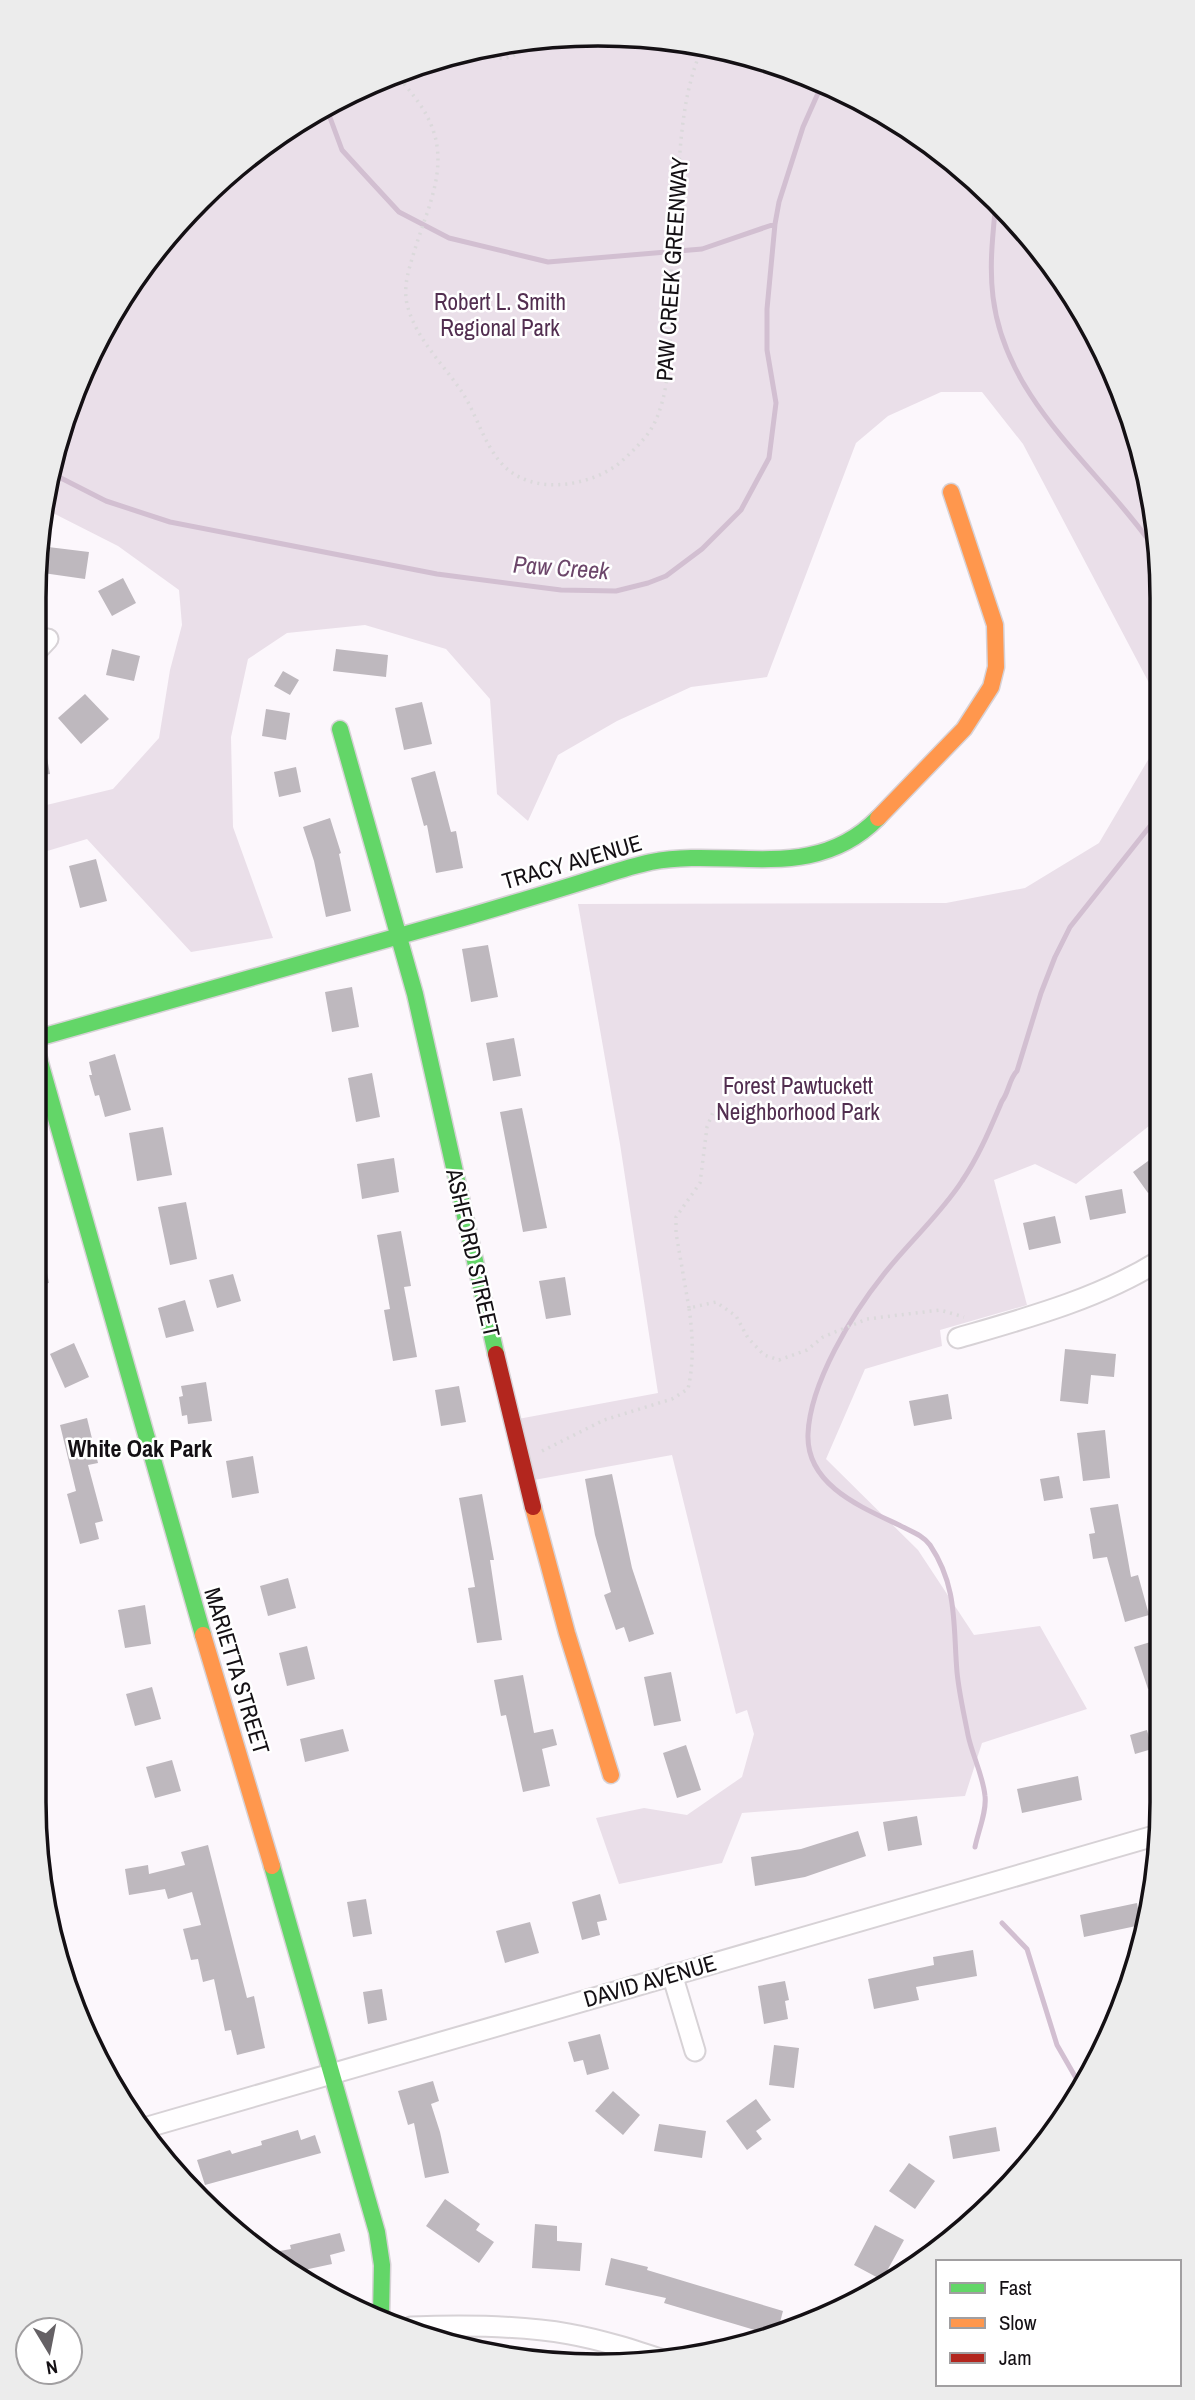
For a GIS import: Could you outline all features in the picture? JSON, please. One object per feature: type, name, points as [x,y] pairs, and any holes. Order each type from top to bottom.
[{"type":"street","name":"TRACY AVENUE","points":[[46,1037],[399,934],[463,918],[647,862],[808,858],[841,847],[863,834],[964,729],[990,687],[996,667],[997,647],[992,614],[951,492]]},
{"type":"street","name":"ASHFORD STREET","points":[[340,729],[418,1008],[521,1459],[567,1633],[611,1775]]},
{"type":"street","name":"MARIETTA STREET","points":[[46,1083],[182,1566],[289,1922],[377,2232],[382,2266],[381,2310]]},
{"type":"street","points":[[958,1338],[1086,1298],[1150,1269]]},
{"type":"street","name":"DAVID AVENUE","points":[[151,2126],[1148,1838]]},
{"type":"street","points":[[672,1974],[695,2051]]},
{"type":"street","points":[[426,2327],[500,2327],[568,2334],[640,2352]]},
{"type":"path","points":[[487,57],[511,58],[521,51]]},
{"type":"path","name":"PAW CREEK GREENWAY","points":[[402,82],[421,106],[436,136],[439,153],[439,167],[405,291],[414,322],[427,345],[469,403],[494,453],[505,467],[527,481],[543,485],[563,484],[615,467],[649,432],[659,410],[669,365],[672,258],[682,127],[694,65],[699,55]]},
{"type":"path","points":[[521,1459],[604,1420],[672,1399],[688,1389],[693,1335],[676,1233],[676,1217],[700,1183],[707,1127],[713,1111],[730,1104]]},
{"type":"path","points":[[689,1308],[716,1302],[736,1316],[748,1338],[764,1355],[779,1360],[807,1350],[823,1337],[867,1320],[940,1310],[989,1329]]},
{"type":"green space","name":"Robert L. Smith Regional Park","points":[[561,47],[670,50],[740,64],[775,75],[842,102],[874,119],[961,182],[988,207],[1035,261],[1076,322],[1093,353],[1131,455],[1145,525],[1148,561],[1150,685],[1023,444],[982,392],[941,392],[888,416],[856,443],[767,677],[691,687],[617,721],[558,755],[528,821],[497,794],[490,699],[446,649],[365,625],[287,633],[248,659],[231,737],[233,827],[273,938],[191,952],[87,839],[46,851],[46,805],[113,789],[159,738],[170,670],[182,625],[179,590],[118,546],[52,513],[64,455],[75,420],[102,353],[139,291],[182,234],[234,182],[291,139],[353,102],[455,64],[525,50]]},
{"type":"green space","name":"Forest Pawtuckett Neighborhood Park","points":[[1150,757],[1150,1125],[1076,1184],[1035,1164],[994,1180],[1027,1305],[940,1330],[942,1346],[865,1369],[826,1459],[918,1550],[974,1635],[1040,1626],[1087,1709],[982,1743],[965,1796],[742,1813],[722,1863],[619,1884],[596,1818],[644,1808],[687,1815],[742,1777],[754,1734],[747,1710],[736,1714],[672,1455],[534,1480],[518,1419],[658,1393],[620,1144],[578,904],[946,903],[1025,888],[1099,843]]},
{"type":"building","points":[[48,547],[89,552],[85,579],[47,574]]},
{"type":"building","points":[[123,578],[136,603],[112,616],[98,591]]},
{"type":"building","points":[[112,649],[140,656],[134,681],[106,675]]},
{"type":"building","points":[[336,649],[388,655],[386,677],[333,671]]},
{"type":"building","points":[[283,671],[299,680],[290,695],[274,686]]},
{"type":"building","points":[[85,694],[109,719],[81,744],[58,718]]},
{"type":"building","points":[[422,702],[432,744],[404,750],[395,708]]},
{"type":"building","points":[[266,709],[290,713],[286,740],[262,736]]},
{"type":"building","points":[[46,752],[50,774],[46,774]]},
{"type":"building","points":[[296,767],[301,792],[279,797],[274,772]]},
{"type":"building","points":[[435,771],[451,832],[456,831],[463,868],[436,873],[427,825],[424,826],[411,778]]},
{"type":"building","points":[[330,818],[341,853],[339,854],[351,911],[326,917],[314,861],[303,827]]},
{"type":"building","points":[[96,859],[107,901],[80,908],[69,866]]},
{"type":"building","points":[[488,945],[498,997],[471,1002],[462,949]]},
{"type":"building","points":[[352,987],[359,1027],[332,1032],[325,992]]},
{"type":"building","points":[[514,1038],[521,1076],[493,1081],[486,1043]]},
{"type":"building","points":[[115,1054],[131,1110],[105,1117],[99,1095],[95,1096],[89,1075],[92,1075],[89,1062]]},
{"type":"building","points":[[372,1073],[380,1117],[356,1122],[348,1078]]},
{"type":"building","points":[[522,1108],[547,1228],[523,1232],[500,1112]]},
{"type":"building","points":[[163,1127],[172,1175],[137,1181],[129,1133]]},
{"type":"building","points":[[394,1158],[399,1192],[362,1199],[357,1164]]},
{"type":"building","points":[[1150,1160],[1150,1192],[1148,1193],[1133,1172]]},
{"type":"building","points":[[1122,1189],[1126,1213],[1090,1220],[1085,1196]]},
{"type":"building","points":[[186,1202],[197,1259],[170,1265],[158,1207]]},
{"type":"building","points":[[1055,1216],[1061,1243],[1029,1250],[1023,1223]]},
{"type":"building","points":[[401,1231],[411,1286],[404,1287],[417,1357],[393,1361],[384,1310],[390,1309],[377,1235]]},
{"type":"building","points":[[233,1274],[241,1301],[217,1308],[209,1280]]},
{"type":"building","points":[[565,1277],[571,1315],[546,1319],[539,1281]]},
{"type":"building","points":[[185,1300],[194,1331],[166,1338],[158,1308]]},
{"type":"building","points":[[74,1343],[89,1377],[65,1388],[50,1354]]},
{"type":"building","points":[[1065,1349],[1116,1354],[1114,1377],[1091,1375],[1088,1404],[1060,1401]]},
{"type":"building","points":[[206,1382],[212,1421],[188,1424],[187,1415],[182,1416],[179,1397],[183,1396],[181,1386]]},
{"type":"building","points":[[459,1386],[466,1422],[441,1426],[435,1390]]},
{"type":"building","points":[[948,1394],[952,1419],[914,1426],[909,1401]]},
{"type":"building","points":[[87,1418],[98,1463],[88,1465],[103,1521],[95,1523],[99,1539],[80,1544],[67,1494],[76,1491],[60,1425]]},
{"type":"building","points":[[1105,1430],[1110,1478],[1083,1481],[1077,1433]]},
{"type":"building","points":[[253,1456],[259,1493],[232,1498],[226,1461]]},
{"type":"building","points":[[612,1474],[632,1568],[654,1634],[629,1642],[624,1627],[616,1630],[604,1595],[611,1592],[595,1535],[585,1479]]},
{"type":"building","points":[[1059,1476],[1063,1498],[1044,1501],[1040,1479]]},
{"type":"building","points":[[482,1494],[494,1560],[490,1560],[502,1640],[477,1643],[468,1588],[475,1587],[459,1498]]},
{"type":"building","points":[[1118,1504],[1131,1577],[1138,1575],[1149,1615],[1125,1622],[1107,1557],[1093,1559],[1089,1534],[1095,1533],[1090,1508]]},
{"type":"building","points":[[288,1578],[296,1608],[268,1616],[260,1586]]},
{"type":"building","points":[[145,1605],[151,1644],[125,1648],[118,1610]]},
{"type":"building","points":[[1150,1642],[1150,1688],[1148,1689],[1134,1647]]},
{"type":"building","points":[[307,1646],[315,1679],[287,1686],[279,1653]]},
{"type":"building","points":[[671,1672],[681,1721],[654,1726],[644,1677]]},
{"type":"building","points":[[523,1675],[534,1733],[553,1729],[557,1745],[542,1749],[550,1786],[523,1792],[506,1715],[501,1716],[494,1680]]},
{"type":"building","points":[[152,1687],[161,1719],[135,1726],[126,1694]]},
{"type":"building","points":[[343,1729],[349,1751],[305,1762],[300,1739]]},
{"type":"building","points":[[1147,1730],[1150,1750],[1135,1754],[1130,1735]]},
{"type":"building","points":[[686,1745],[701,1790],[677,1798],[663,1753]]},
{"type":"building","points":[[172,1760],[181,1791],[155,1798],[146,1767]]},
{"type":"building","points":[[1078,1776],[1082,1800],[1022,1813],[1017,1789]]},
{"type":"building","points":[[917,1816],[922,1845],[888,1851],[883,1822]]},
{"type":"building","points":[[858,1831],[866,1856],[805,1877],[755,1886],[751,1857],[801,1849]]},
{"type":"building","points":[[208,1845],[247,1998],[254,1996],[265,2048],[237,2055],[231,2030],[225,2031],[214,1979],[203,1982],[198,1959],[191,1960],[183,1929],[201,1925],[192,1892],[168,1899],[165,1889],[129,1895],[125,1869],[148,1865],[149,1874],[185,1865],[181,1852]]},
{"type":"building","points":[[600,1894],[607,1920],[597,1922],[600,1935],[582,1940],[572,1902]]},
{"type":"building","points":[[366,1899],[372,1934],[353,1937],[347,1902]]},
{"type":"building","points":[[1137,1903],[1139,1912],[1135,1926],[1084,1937],[1080,1915]]},
{"type":"building","points":[[530,1922],[539,1953],[505,1963],[496,1931]]},
{"type":"building","points":[[973,1950],[977,1976],[916,1987],[919,2000],[874,2009],[868,1979],[934,1965],[933,1957]]},
{"type":"building","points":[[785,1981],[789,2000],[785,2001],[788,2019],[764,2024],[758,1986]]},
{"type":"building","points":[[382,1989],[387,2020],[368,2024],[363,1992]]},
{"type":"building","points":[[600,2034],[609,2069],[587,2075],[583,2060],[574,2062],[568,2042]]},
{"type":"building","points":[[774,2045],[799,2048],[794,2088],[769,2085]]},
{"type":"building","points":[[433,2081],[439,2101],[431,2104],[449,2173],[425,2178],[414,2123],[408,2125],[398,2091]]},
{"type":"building","points":[[613,2091],[640,2115],[623,2135],[595,2111]]},
{"type":"building","points":[[756,2099],[771,2120],[756,2131],[762,2139],[747,2150],[726,2121]]},
{"type":"building","points":[[659,2124],[706,2131],[702,2158],[654,2151]]},
{"type":"building","points":[[996,2127],[1000,2151],[953,2159],[949,2136]]},
{"type":"building","points":[[298,2130],[301,2140],[315,2135],[321,2153],[205,2185],[197,2160],[230,2150],[232,2154],[262,2145],[261,2141]]},
{"type":"building","points":[[909,2163],[935,2181],[915,2209],[889,2191]]},
{"type":"building","points":[[445,2199],[480,2224],[476,2230],[494,2242],[479,2263],[426,2226]]},
{"type":"building","points":[[535,2224],[557,2226],[557,2241],[582,2243],[580,2271],[532,2268]]},
{"type":"building","points":[[875,2225],[904,2240],[886,2273],[878,2278],[854,2265]]},
{"type":"building","points":[[340,2233],[345,2251],[330,2255],[332,2264],[304,2270],[277,2251],[291,2249],[290,2245]]},
{"type":"building","points":[[611,2258],[648,2267],[647,2270],[783,2311],[780,2323],[757,2331],[664,2303],[666,2298],[605,2285]]},
{"type":"waterway","name":"Paw Creek","points":[[59,477],[106,501],[170,522],[437,574],[561,590],[616,591],[666,576],[702,549],[741,510],[769,458],[776,403],[767,350],[767,309],[775,224],[779,202],[803,127],[819,92]]},
{"type":"waterway","points":[[329,115],[342,150],[399,212],[449,238],[548,262],[702,249],[775,224]]},
{"type":"waterway","points":[[995,214],[991,261],[993,297],[1001,335],[1016,370],[1059,434],[1146,538]]},
{"type":"waterway","points":[[975,1847],[984,1815],[985,1796],[960,1696],[952,1607],[945,1576],[930,1545],[924,1539],[853,1502],[826,1480],[816,1467],[810,1452],[808,1434],[811,1414],[824,1372],[846,1329],[894,1262],[953,1193],[979,1152],[1017,1071],[1041,993],[1070,927],[1150,826]]},
{"type":"waterway","points":[[1002,1923],[1027,1949],[1057,2045],[1076,2078]]},
{"type":"traffic: fast","points":[[340,729],[415,994],[496,1354]]},
{"type":"traffic: fast","points":[[46,1036],[651,862],[711,858],[770,859],[799,857],[826,851],[853,838],[878,818]]},
{"type":"traffic: fast","points":[[46,1083],[203,1635]]},
{"type":"traffic: fast","points":[[272,1866],[377,2232],[382,2265],[381,2310]]},
{"type":"traffic: slow","points":[[878,818],[964,729],[991,687],[996,667],[995,625],[951,492]]},
{"type":"traffic: slow","points":[[533,1507],[567,1633],[611,1775]]},
{"type":"traffic: slow","points":[[203,1635],[272,1866]]},
{"type":"traffic: jam","points":[[496,1354],[533,1507]]},
{"type":"district","name":"White Oak Park","points":[[140,1449]]}]
